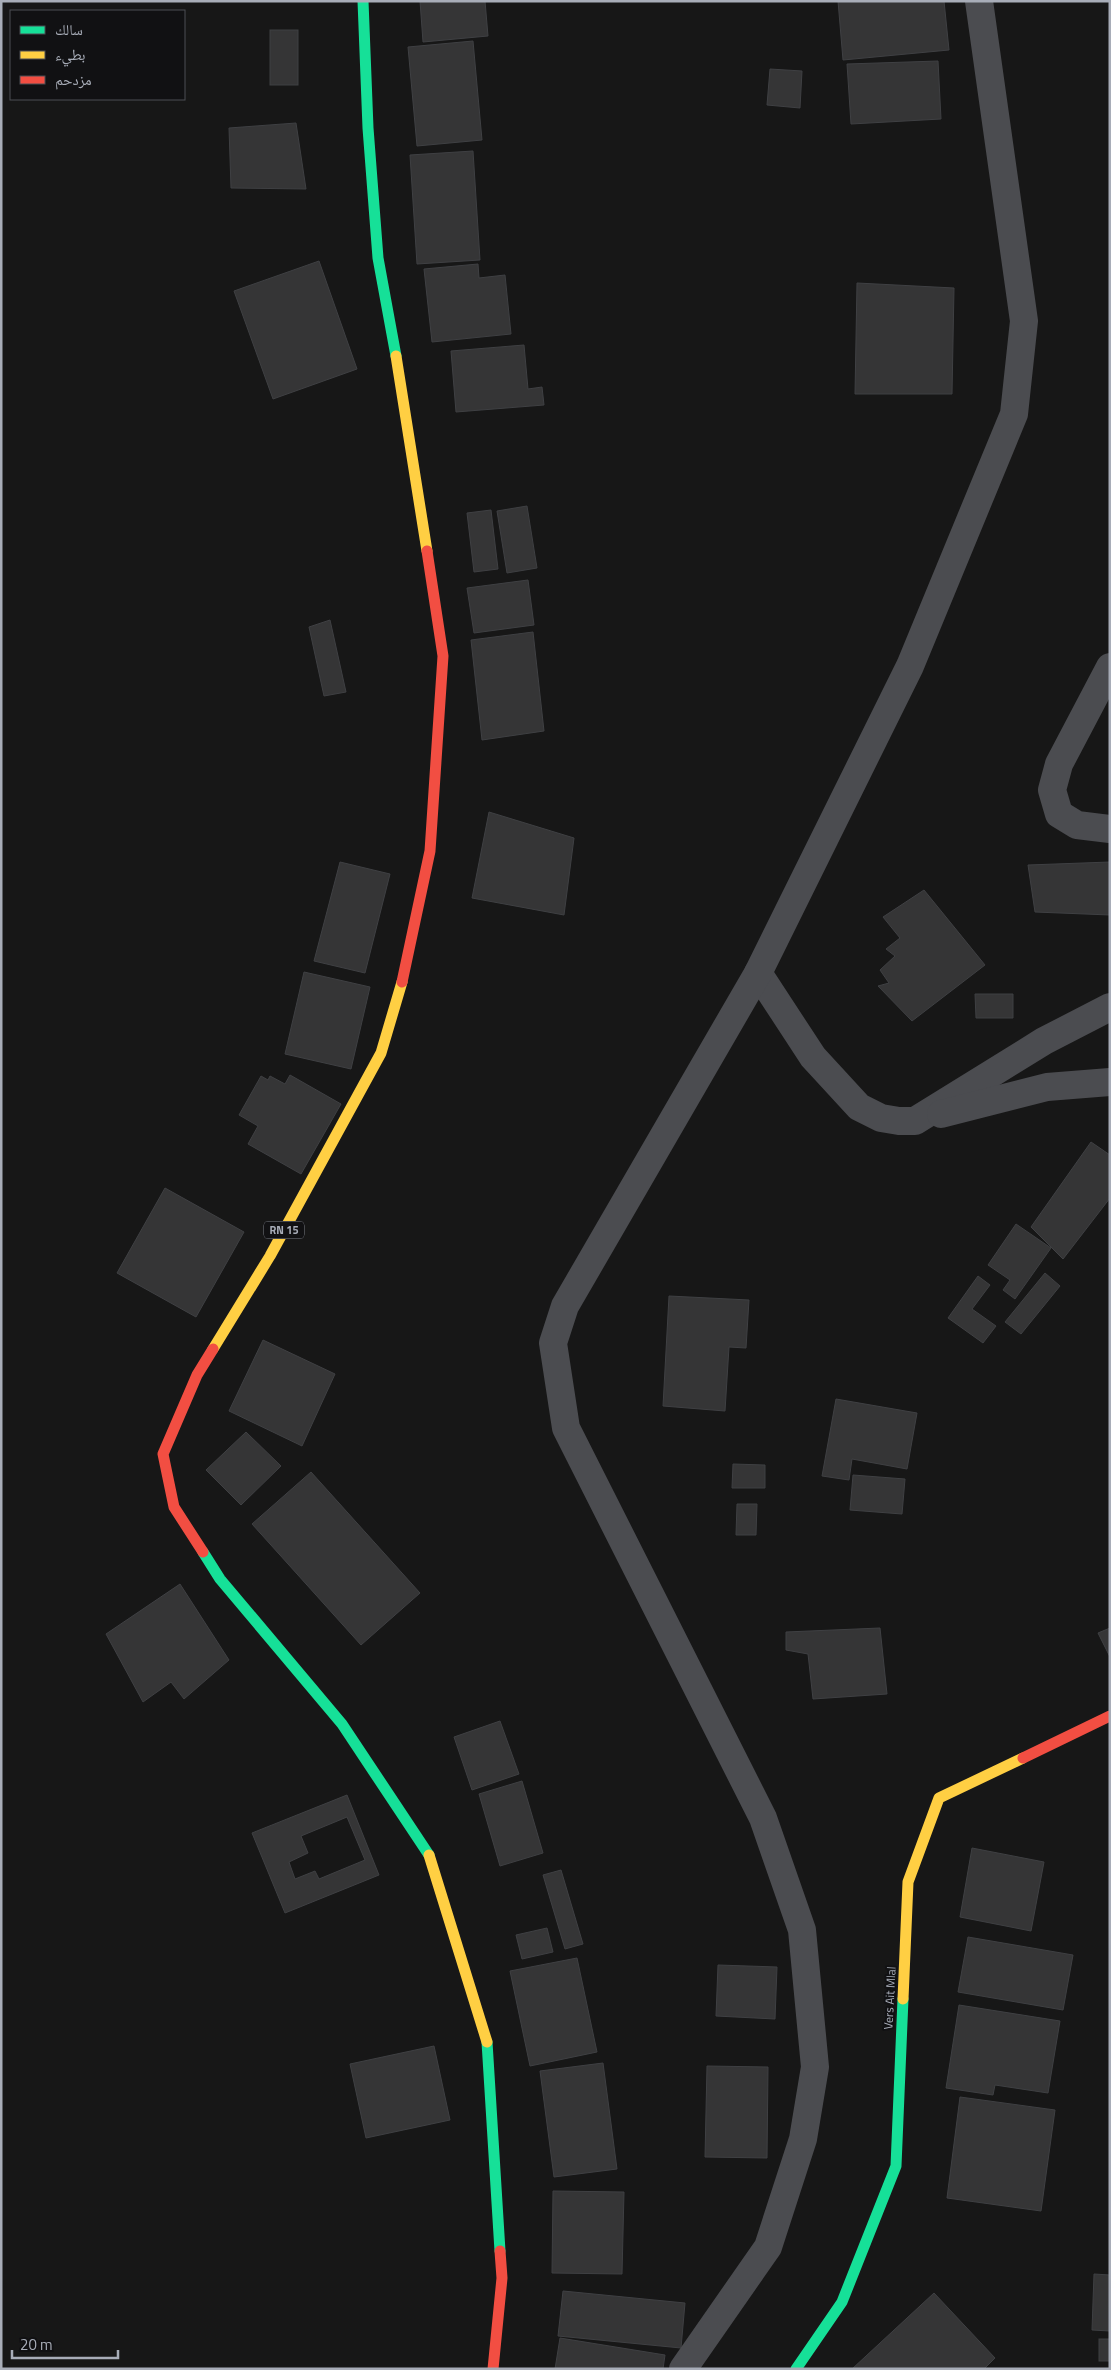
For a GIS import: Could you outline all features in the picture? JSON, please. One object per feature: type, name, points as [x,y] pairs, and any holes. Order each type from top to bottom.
[{"type":"main road","name":"RN 15","points":[[362,1],[368,128],[378,258],[415,466],[443,656],[430,851],[406,969],[381,1053],[270,1256],[197,1375],[163,1454],[174,1507],[220,1579],[342,1724],[428,1852],[487,2035],[502,2278],[493,2369]]},
{"type":"main road","name":"Vers Ait Mlal","points":[[796,2369],[842,2302],[896,2166],[908,1882],[940,1798],[1110,1716]]},
{"type":"street","points":[[683,2369],[768,2247],[803,2139],[815,2067],[802,1930],[764,1818],[566,1428],[553,1343],[564,1306],[758,972],[910,666],[1014,414],[1024,321],[979,1]]},
{"type":"street","points":[[1110,668],[1058,764],[1052,790],[1058,814],[1077,825],[1110,829]]},
{"type":"street","points":[[758,972],[813,1057],[859,1106],[881,1118],[915,1121],[1047,1087],[1110,1082]]},
{"type":"street","points":[[915,1121],[1044,1041],[1110,1006]]},
{"type":"building","points":[[420,1],[485,1],[488,36],[423,42]]},
{"type":"building","points":[[838,1],[944,1],[949,50],[843,60]]},
{"type":"building","points":[[270,30],[298,30],[298,85],[270,85]]},
{"type":"building","points":[[473,41],[482,140],[417,146],[408,47]]},
{"type":"building","points":[[938,61],[941,119],[851,124],[847,64]]},
{"type":"building","points":[[770,69],[802,71],[800,108],[767,105]]},
{"type":"building","points":[[296,123],[306,189],[231,188],[229,128]]},
{"type":"building","points":[[473,151],[480,260],[417,264],[410,155]]},
{"type":"building","points":[[319,261],[357,369],[273,399],[234,291]]},
{"type":"building","points":[[478,264],[479,278],[505,275],[511,334],[432,342],[424,269]]},
{"type":"building","points":[[857,283],[954,288],[952,394],[855,394]]},
{"type":"building","points":[[524,345],[528,389],[542,387],[544,405],[456,412],[451,351]]},
{"type":"building","points":[[527,506],[537,568],[507,573],[497,511]]},
{"type":"building","points":[[491,510],[498,569],[474,572],[467,513]]},
{"type":"building","points":[[528,580],[534,625],[474,633],[467,588]]},
{"type":"building","points":[[330,620],[346,692],[324,696],[309,627]]},
{"type":"building","points":[[533,632],[544,731],[482,740],[471,640]]},
{"type":"building","points":[[489,812],[574,838],[564,915],[472,898]]},
{"type":"building","points":[[340,862],[390,874],[365,973],[314,961]]},
{"type":"building","points":[[1110,862],[1110,915],[1035,912],[1028,865]]},
{"type":"building","points":[[924,890],[985,965],[912,1021],[878,986],[889,983],[880,970],[895,956],[886,949],[900,938],[883,917]]},
{"type":"building","points":[[304,972],[370,987],[351,1069],[285,1054]]},
{"type":"building","points":[[975,994],[1013,994],[1013,1018],[976,1018]]},
{"type":"building","points":[[290,1075],[341,1104],[301,1174],[248,1144],[258,1126],[239,1115],[261,1076],[268,1080],[270,1076],[285,1084]]},
{"type":"building","points":[[1091,1142],[1110,1155],[1110,1198],[1063,1259],[1031,1227]]},
{"type":"building","points":[[165,1188],[244,1232],[196,1317],[117,1273]]},
{"type":"building","points":[[1016,1224],[1051,1248],[1015,1299],[1003,1290],[1010,1280],[988,1265]]},
{"type":"building","points":[[1045,1273],[1060,1286],[1021,1334],[1005,1322]]},
{"type":"building","points":[[978,1276],[990,1285],[972,1309],[996,1326],[983,1343],[948,1318]]},
{"type":"building","points":[[669,1296],[749,1300],[746,1348],[729,1347],[725,1411],[663,1406]]},
{"type":"building","points":[[263,1340],[335,1374],[302,1446],[229,1411]]},
{"type":"building","points":[[836,1399],[917,1413],[907,1469],[852,1459],[849,1480],[822,1476]]},
{"type":"building","points":[[246,1432],[281,1466],[241,1505],[206,1470]]},
{"type":"building","points":[[733,1464],[765,1465],[765,1488],[732,1488]]},
{"type":"building","points":[[311,1472],[420,1593],[361,1645],[252,1524]]},
{"type":"building","points":[[853,1475],[905,1479],[902,1514],[850,1510]]},
{"type":"building","points":[[737,1504],[757,1504],[756,1535],[736,1535]]},
{"type":"building","points":[[180,1584],[229,1660],[184,1699],[171,1682],[143,1702],[106,1634]]},
{"type":"building","points":[[880,1628],[887,1694],[813,1699],[808,1654],[786,1650],[786,1632]]},
{"type":"building","points":[[1110,1628],[1110,1657],[1098,1633]]},
{"type":"building","points":[[500,1721],[519,1774],[472,1790],[454,1737]]},
{"type":"building","points":[[522,1781],[543,1853],[500,1866],[479,1794]]},
{"type":"building","points":[[347,1795],[379,1875],[285,1913],[252,1833]],"holes":[[[347,1817],[365,1860],[319,1879],[315,1871],[295,1879],[289,1862],[308,1853],[301,1836]]]},
{"type":"building","points":[[972,1848],[1044,1862],[1031,1931],[960,1917]]},
{"type":"building","points":[[561,1870],[583,1944],[565,1949],[543,1875]]},
{"type":"building","points":[[547,1928],[553,1952],[522,1959],[516,1935]]},
{"type":"building","points":[[968,1937],[1073,1955],[1063,2010],[958,1992]]},
{"type":"building","points":[[577,1958],[597,2052],[530,2066],[510,1971]]},
{"type":"building","points":[[718,1965],[777,1967],[775,2019],[716,2016]]},
{"type":"building","points":[[959,2005],[1060,2021],[1048,2093],[995,2085],[993,2095],[946,2088]]},
{"type":"building","points":[[434,2046],[450,2120],[366,2138],[350,2064]]},
{"type":"building","points":[[603,2063],[617,2169],[554,2177],[540,2071]]},
{"type":"building","points":[[707,2066],[768,2067],[767,2158],[705,2157]]},
{"type":"building","points":[[960,2097],[1055,2110],[1041,2211],[947,2198]]},
{"type":"building","points":[[553,2191],[624,2192],[622,2274],[552,2273]]},
{"type":"building","points":[[1094,2274],[1110,2275],[1110,2331],[1092,2330]]},
{"type":"building","points":[[563,2291],[685,2303],[681,2348],[558,2336]]},
{"type":"building","points":[[934,2293],[995,2358],[984,2369],[852,2369]]},
{"type":"building","points":[[560,2338],[665,2355],[663,2369],[555,2369]]},
{"type":"building","points":[[1099,2339],[1110,2339],[1110,2361],[1099,2361]]},
{"type":"traffic: fast","points":[[363,1],[368,128],[378,258],[396,356]]},
{"type":"traffic: fast","points":[[203,1552],[220,1579],[342,1724],[429,1855]]},
{"type":"traffic: fast","points":[[796,2369],[842,2302],[896,2166],[903,1999]]},
{"type":"traffic: fast","points":[[487,2042],[500,2251]]},
{"type":"traffic: slow","points":[[396,356],[427,551]]},
{"type":"traffic: slow","points":[[213,1349],[270,1256],[381,1053],[402,982]]},
{"type":"traffic: slow","points":[[903,1999],[908,1882],[939,1798],[1023,1758]]},
{"type":"traffic: slow","points":[[429,1855],[487,2042]]},
{"type":"traffic: jam","points":[[402,982],[430,851],[443,656],[427,551]]},
{"type":"traffic: jam","points":[[203,1552],[174,1507],[163,1454],[197,1375],[213,1349]]},
{"type":"traffic: jam","points":[[1023,1758],[1110,1716]]},
{"type":"traffic: jam","points":[[493,2369],[502,2278],[500,2251]]}]
